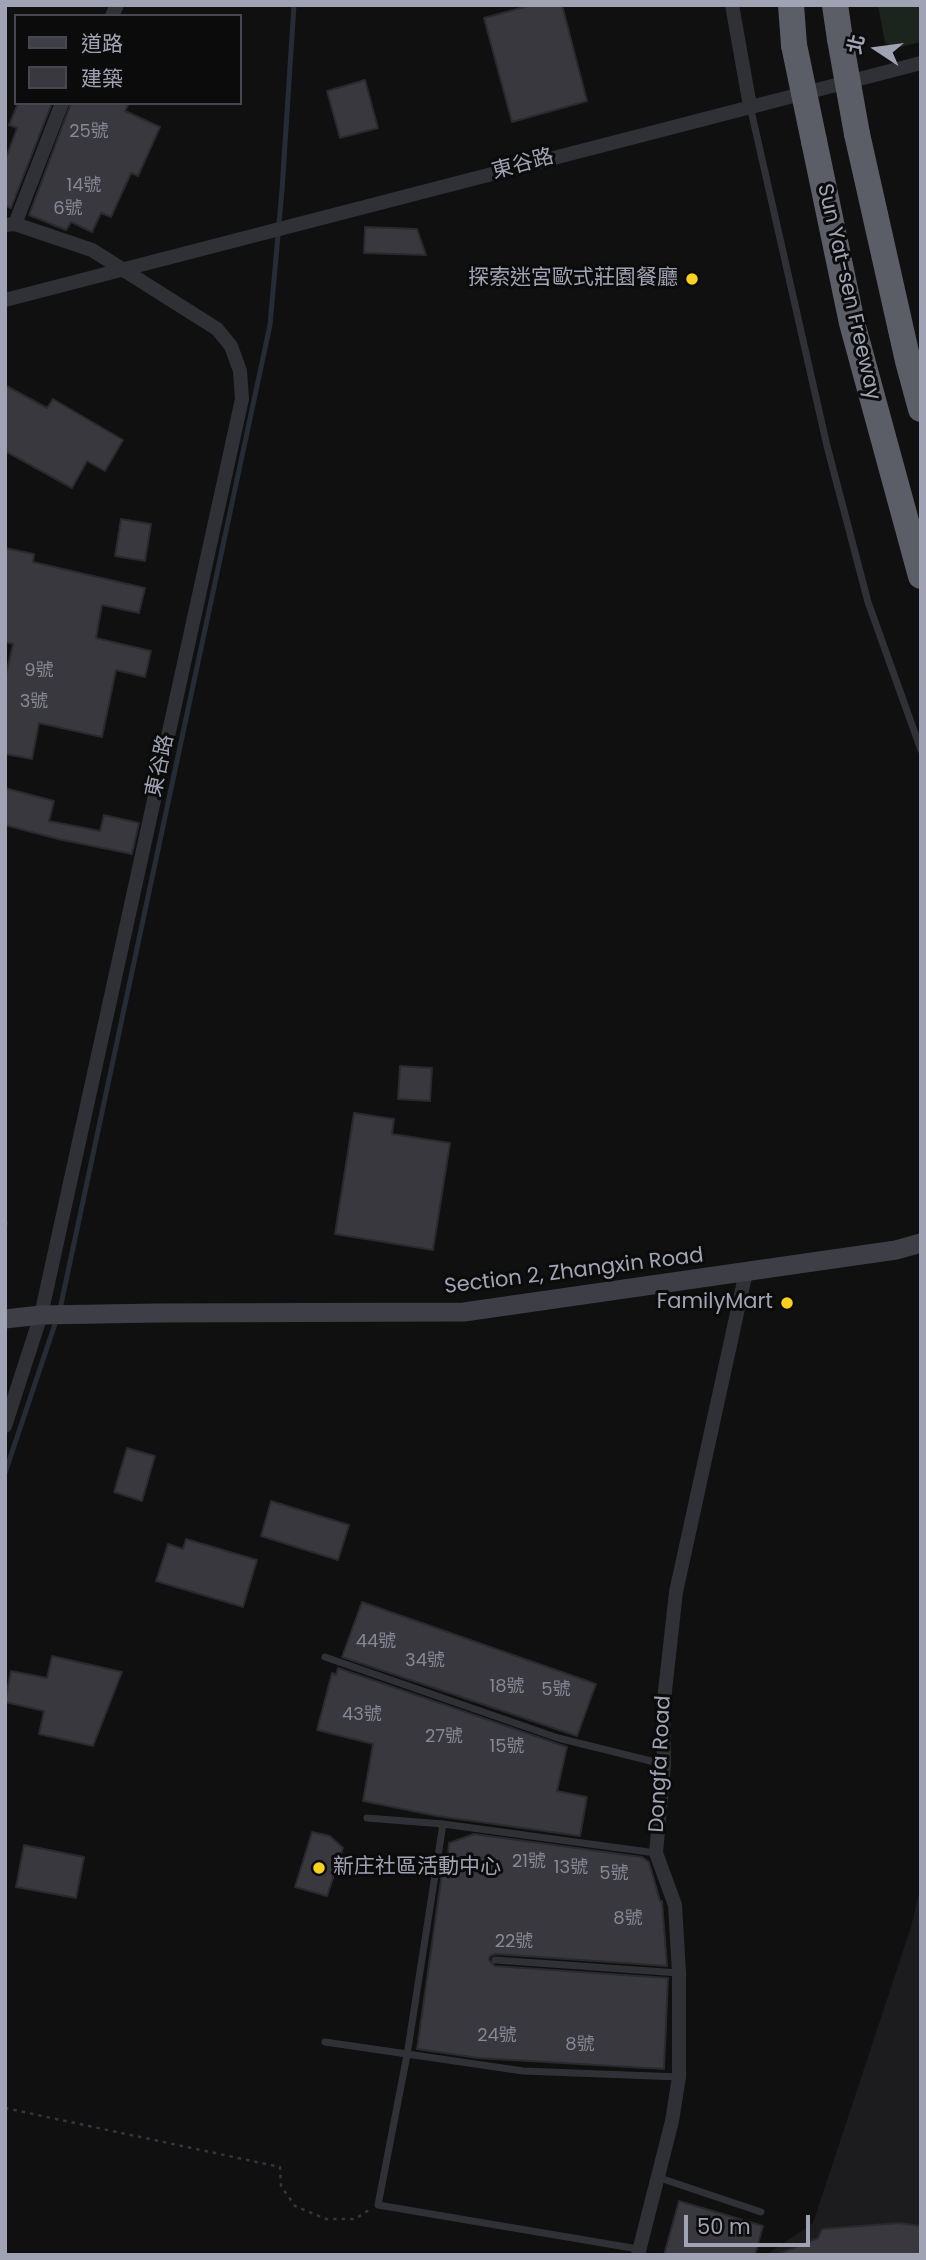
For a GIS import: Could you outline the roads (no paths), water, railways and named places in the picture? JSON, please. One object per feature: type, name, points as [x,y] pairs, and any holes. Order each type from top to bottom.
[{"type":"highway","name":"Sun Yat-sen Freeway","points":[[791,5],[794,45],[852,323],[921,576]]},
{"type":"highway","name":"Sun Yat-sen Freeway","points":[[835,5],[857,134],[921,409]]},
{"type":"street","points":[[732,5],[750,106]]},
{"type":"street","name":"東谷路","points":[[5,300],[921,63]]},
{"type":"street","points":[[10,225],[61,105]]},
{"type":"street","name":"東谷路","points":[[5,1426],[41,1315],[242,399],[240,370],[231,346],[217,329],[93,250],[10,225]]},
{"type":"street","name":"Section 2, Zhangxin Road","points":[[41,1315],[158,1312],[464,1312],[896,1250],[921,1244]]},
{"type":"street","name":"Dongfa Road","points":[[638,2252],[675,2108],[679,2077],[679,1973],[674,1905],[656,1853],[664,1764],[663,1709],[677,1592],[746,1272]]},
{"type":"street","points":[[5,1319],[41,1315]]},
{"type":"lane","points":[[750,106],[811,378],[864,589],[921,750]]},
{"type":"lane","points":[[325,1657],[558,1738],[664,1764]]},
{"type":"lane","points":[[367,1818],[443,1824],[656,1853]]},
{"type":"lane","points":[[443,1824],[407,2055],[378,2205],[638,2252]]},
{"type":"lane","points":[[495,1960],[679,1973]]},
{"type":"lane","points":[[325,2042],[523,2071],[679,2077]]},
{"type":"lane","points":[[657,2178],[761,2211]]},
{"type":"waterway","points":[[60,1309],[270,325],[294,5]]},
{"type":"waterway","points":[[5,1473],[57,1318]]},
{"type":"place","name":"探索迷宮歐式莊園餐廳","points":[[692,279]]},
{"type":"place","name":"FamilyMart","points":[[787,1303]]},
{"type":"place","name":"新庄社區活動中心","points":[[319,1868]]}]
